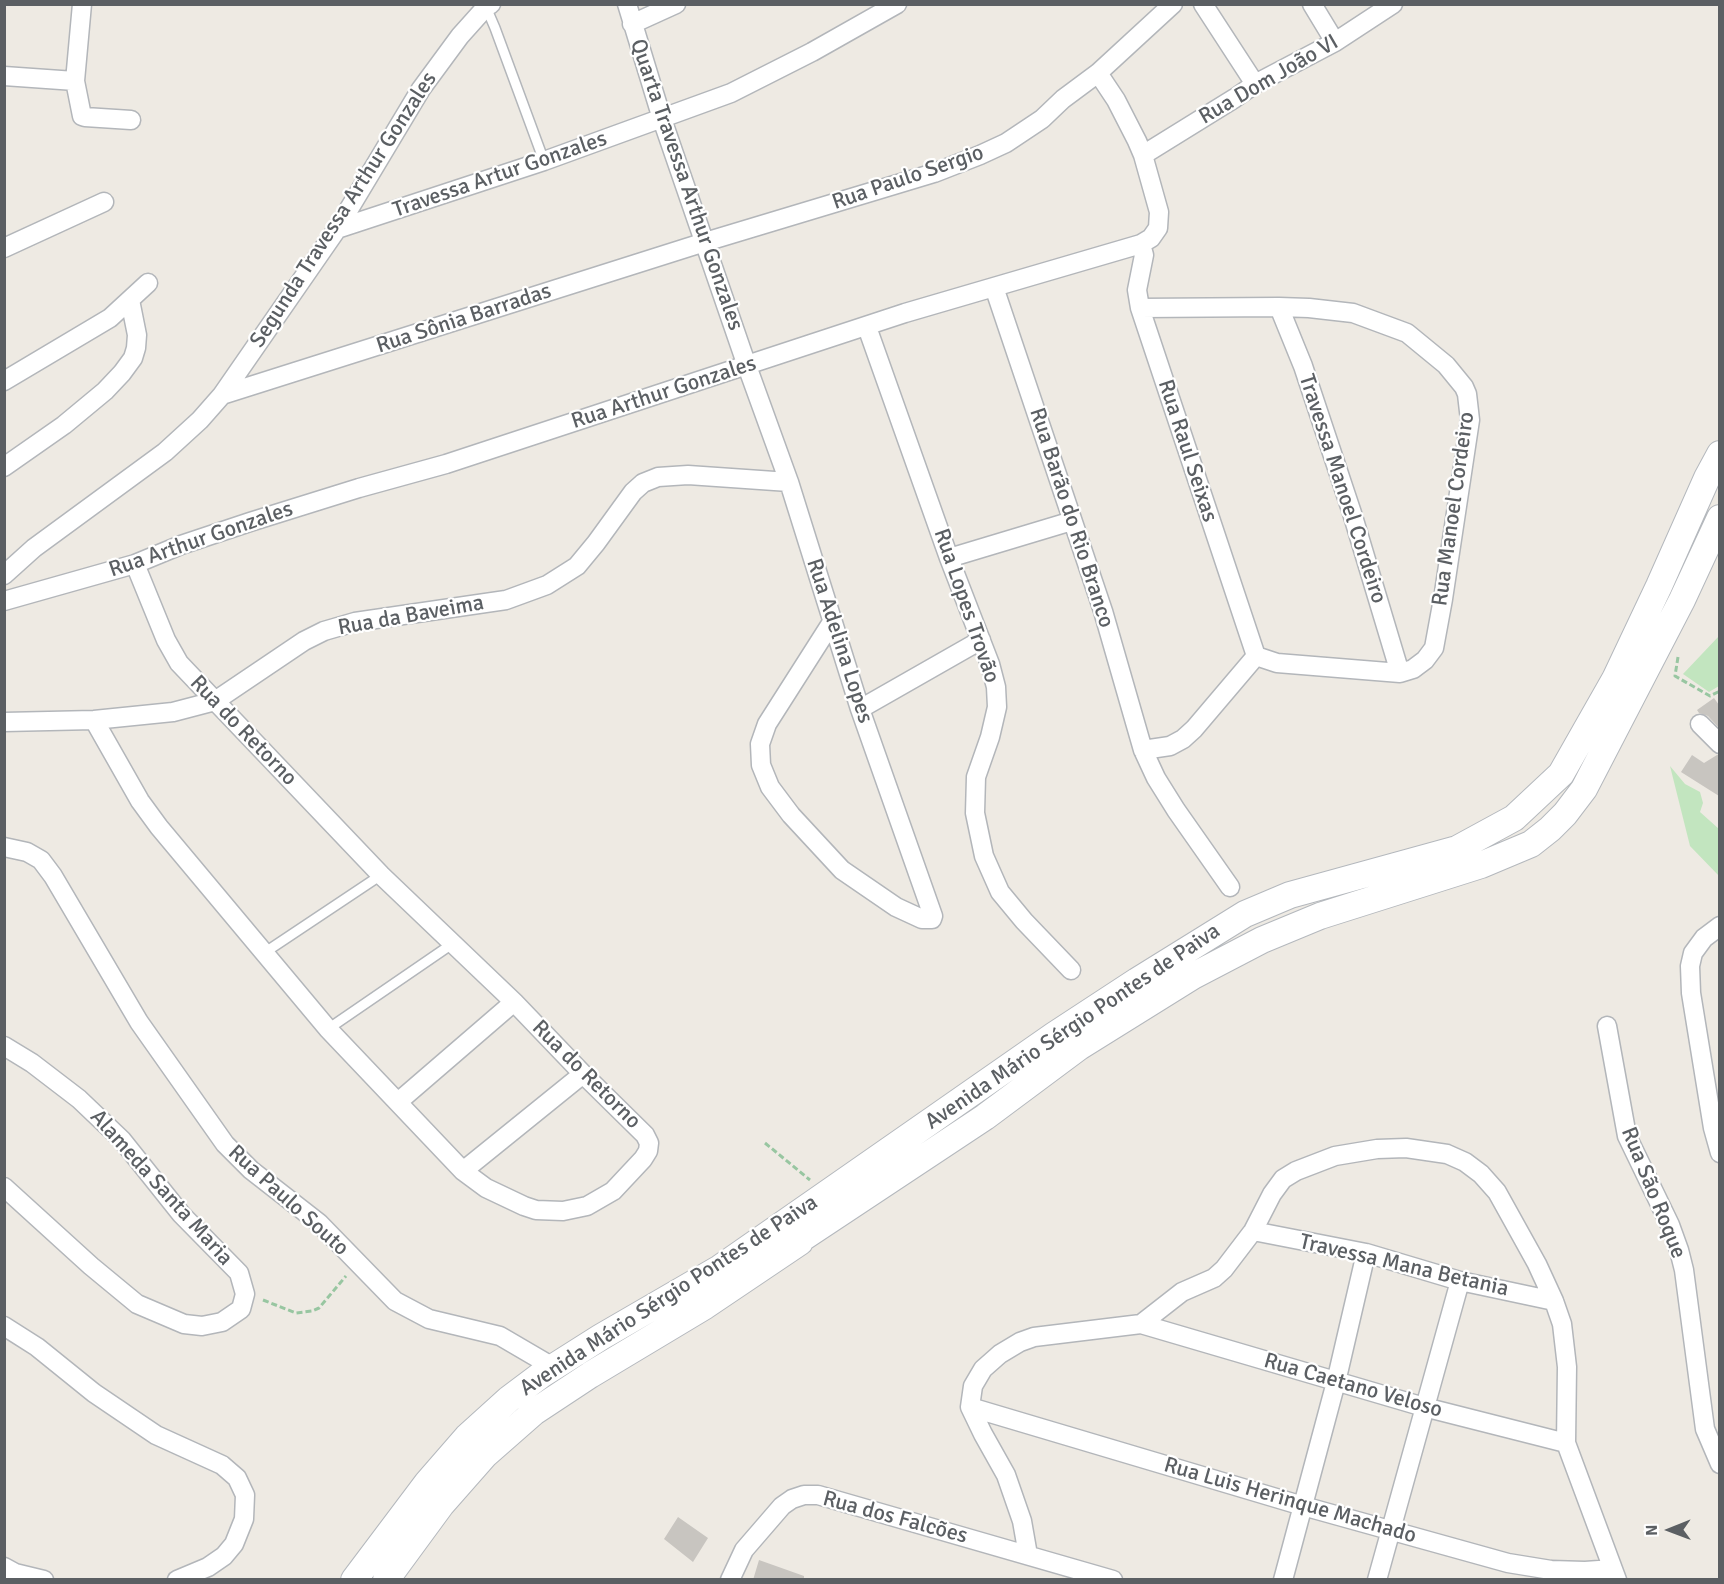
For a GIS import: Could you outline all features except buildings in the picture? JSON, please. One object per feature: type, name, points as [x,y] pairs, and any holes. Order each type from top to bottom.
[{"type":"main road","name":"Avenida Mário Sérgio Pontes de Paiva","points":[[354,1580],[427,1483],[467,1437],[509,1399],[553,1367],[601,1337],[720,1268],[1053,1036],[1245,914],[1290,894],[1457,849],[1514,818],[1561,774],[1615,679],[1719,454]]},
{"type":"main road","name":"Avenida Mário Sérgio Pontes de Paiva","points":[[386,1580],[441,1505],[484,1455],[534,1412],[800,1242],[801,1239],[985,1117],[1078,1047],[1193,976],[1262,940],[1320,916],[1480,865],[1531,844],[1550,829],[1584,789],[1682,600],[1719,518]]},
{"type":"street","points":[[82,4],[75,81],[83,116],[131,120]]},
{"type":"street","name":"Quarta Travessa Arthur Gonzales","points":[[627,4],[662,119],[747,366]]},
{"type":"street","points":[[632,24],[676,4]]},
{"type":"street","name":"Travessa Artur Gonzales","points":[[337,230],[544,161],[731,93],[812,52],[897,4]]},
{"type":"street","name":"Rua Paulo Sergio","points":[[705,242],[934,173],[1006,143],[1098,74],[1173,4]]},
{"type":"street","points":[[1203,4],[1255,84]]},
{"type":"street","points":[[1312,4],[1335,42]]},
{"type":"street","name":"Rua Dom João VI","points":[[1143,155],[1255,84],[1335,42],[1393,4]]},
{"type":"street","name":"Segunda Travessa Arthur Gonzales","points":[[4,575],[34,548],[165,452],[200,420],[222,395],[337,230],[421,89],[460,36],[488,6]]},
{"type":"street","points":[[1098,74],[1116,100],[1143,155],[1159,212],[1158,228],[1151,238],[1141,244]]},
{"type":"street","points":[[4,76],[75,81]]},
{"type":"street","points":[[4,248],[104,202]]},
{"type":"street","name":"Rua Sônia Barradas","points":[[222,395],[705,242]]},
{"type":"street","name":"Rua Arthur Gonzales","points":[[4,601],[135,564],[181,545],[250,522],[446,464],[905,313],[1141,244]]},
{"type":"street","name":"Rua Raul Seixas","points":[[1141,244],[1144,255],[1137,290],[1140,308],[1256,656]]},
{"type":"street","points":[[4,381],[110,318],[148,283]]},
{"type":"street","name":"Rua Barão do Rio Branco","points":[[994,287],[1103,611],[1143,750],[1156,778],[1176,810],[1230,887]]},
{"type":"street","points":[[4,467],[64,425],[105,391],[122,373],[133,358],[136,348],[137,335],[130,300]]},
{"type":"street","name":"Rua Manoel Cordeiro","points":[[1140,308],[1279,307],[1309,308],[1353,314],[1407,333],[1446,365],[1464,387],[1470,420],[1434,648],[1425,660],[1413,669],[1400,673]]},
{"type":"street","name":"Travessa Manoel Cordeiro","points":[[1279,307],[1303,366],[1352,513],[1400,673]]},
{"type":"street","name":"Rua Lopes Trovão","points":[[867,327],[996,687],[997,707],[990,737],[976,777],[975,813],[984,856],[1000,892],[1071,970]]},
{"type":"street","name":"Rua Adelina Lopes","points":[[747,366],[789,482],[860,709],[933,916],[932,919],[922,920],[896,908],[842,870],[791,815],[770,787],[761,765],[760,744],[767,724],[832,622]]},
{"type":"street","name":"Rua da Baveima","points":[[4,722],[94,720],[174,712],[215,701],[304,641],[324,631],[355,622],[506,600],[547,585],[577,566],[633,492],[643,483],[658,477],[688,475],[789,482]]},
{"type":"street","points":[[949,558],[1072,521]]},
{"type":"street","name":"Rua do Retorno","points":[[94,720],[140,801],[159,827],[328,1029],[463,1171],[486,1188],[524,1206],[536,1210],[563,1211],[587,1206],[613,1191],[643,1159],[648,1151],[649,1143],[645,1135],[582,1074],[514,1002],[381,875],[179,663],[166,640],[135,564]]},
{"type":"street","points":[[860,709],[981,640]]},
{"type":"street","points":[[1143,750],[1170,746],[1183,739],[1256,656],[1277,663],[1400,673]]},
{"type":"street","points":[[1700,724],[1719,744]]},
{"type":"street","name":"Rua Paulo Souto","points":[[4,848],[27,852],[41,860],[139,1022],[225,1144],[250,1170],[319,1223],[395,1301],[429,1318],[500,1336],[553,1367]]},
{"type":"street","points":[[1719,926],[1704,938],[1693,953],[1690,966],[1691,993],[1719,1154]]},
{"type":"street","points":[[398,1102],[514,1002]]},
{"type":"street","name":"Rua São Roque","points":[[1606,1026],[1627,1136],[1680,1250],[1705,1429],[1719,1464]]},
{"type":"street","name":"Alameda Santa Maria","points":[[4,1046],[32,1063],[79,1099],[122,1140],[181,1214],[239,1273],[245,1293]]},
{"type":"street","points":[[463,1171],[582,1074]]},
{"type":"street","points":[[1028,1555],[1022,1521],[1006,1475],[982,1434],[970,1407],[973,1386],[983,1369],[1000,1354],[1034,1336],[1141,1324],[1182,1292],[1214,1278],[1224,1269],[1253,1231],[1272,1194],[1283,1179],[1296,1171],[1335,1156],[1377,1149],[1406,1148],[1447,1154],[1465,1162],[1481,1174],[1497,1192],[1537,1264],[1562,1324],[1567,1367],[1566,1443],[1615,1574]]},
{"type":"street","points":[[4,1187],[137,1304],[184,1324],[202,1326],[222,1322],[241,1309],[245,1293]]},
{"type":"street","name":"Travessa Mana Betania","points":[[1253,1231],[1366,1253],[1460,1281],[1554,1301]]},
{"type":"street","points":[[1283,1580],[1336,1382],[1366,1253]]},
{"type":"street","points":[[1377,1580],[1460,1281]]},
{"type":"street","name":"Rua Caetano Veloso","points":[[1141,1324],[1424,1407],[1566,1443]]},
{"type":"street","points":[[4,1326],[37,1347],[94,1393],[156,1435],[222,1465],[237,1478],[245,1496],[244,1519],[234,1544],[224,1556],[177,1580]]},
{"type":"street","name":"Rua Luis Herinque Machado","points":[[970,1407],[1303,1506],[1508,1563],[1551,1570],[1615,1574]]},
{"type":"street","name":"Rua dos Falcões","points":[[730,1580],[744,1550],[782,1506],[804,1495],[818,1495],[1113,1580]]},
{"type":"street","points":[[4,1567],[15,1573],[44,1580]]},
{"type":"lane","points":[[488,6],[544,161]]},
{"type":"lane","points":[[264,953],[381,875]]},
{"type":"lane","points":[[328,1029],[452,944]]},
{"type":"path","points":[[1679,654],[1675,676],[1710,696],[1719,691]]},
{"type":"path","points":[[765,1143],[827,1194]]},
{"type":"path","points":[[245,1293],[296,1313],[312,1311],[319,1308],[356,1263]]},
{"type":"green space","points":[[1719,636],[1719,686],[1709,692],[1683,674]]},
{"type":"green space","points":[[1670,766],[1685,784],[1700,792],[1703,803],[1700,812],[1719,829],[1719,876],[1690,846]]}]
